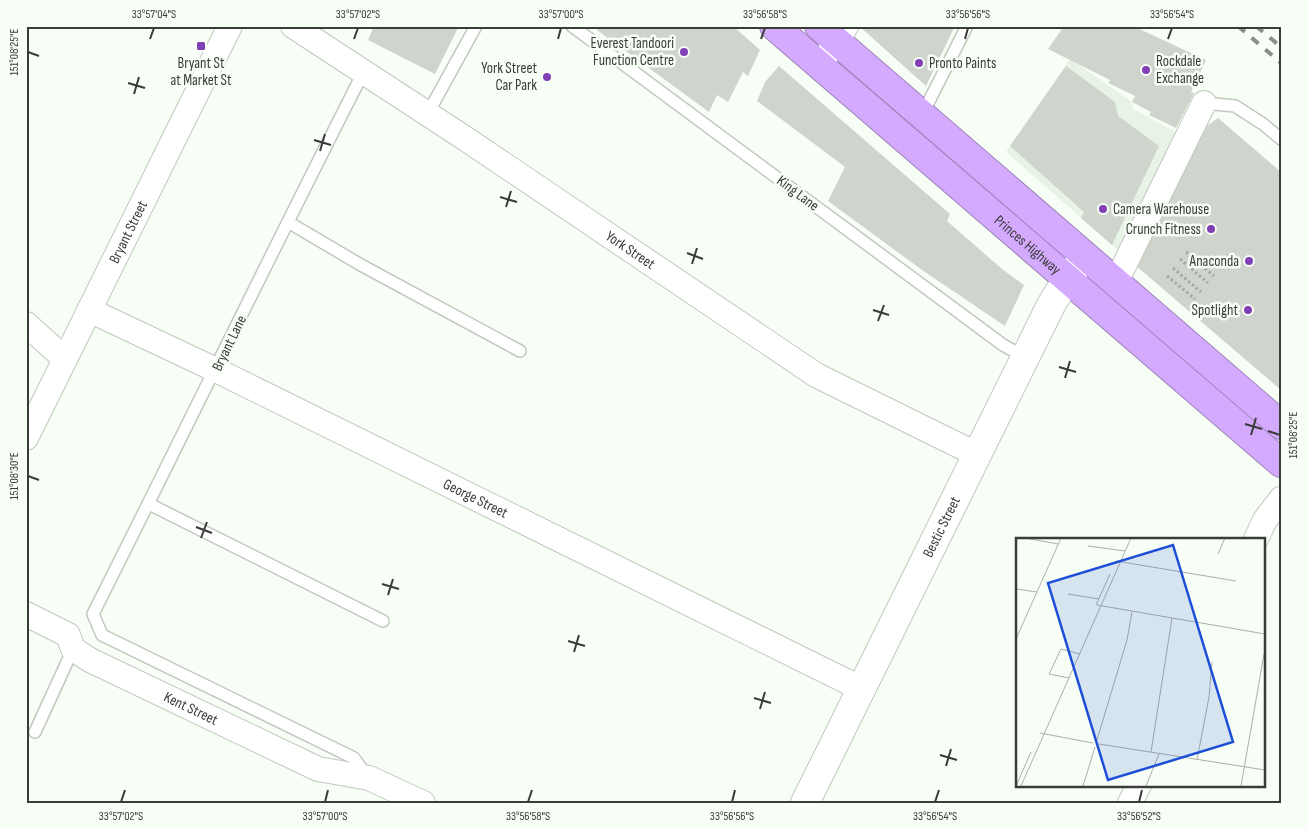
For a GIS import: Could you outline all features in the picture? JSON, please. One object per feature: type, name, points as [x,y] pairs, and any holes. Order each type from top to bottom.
[{"type":"highway","name":"Princes Highway","points":[[774,26],[1281,463]]},
{"type":"highway","name":"Princes Highway","points":[[834,32],[922,115],[1281,425]]},
{"type":"main road","name":"Bestic Street","points":[[805,803],[1051,305],[1066,279],[1085,256]]},
{"type":"street","name":"Bryant Street","points":[[26,438],[230,26]]},
{"type":"street","name":"York Street","points":[[293,26],[428,113],[816,375],[978,455]]},
{"type":"street","points":[[819,64],[834,32]]},
{"type":"street","points":[[1116,282],[1204,103]]},
{"type":"street","name":"George Street","points":[[90,310],[216,370],[862,689]]},
{"type":"street","points":[[26,324],[65,358]]},
{"type":"street","points":[[1256,538],[1265,520],[1281,499]]},
{"type":"street","name":"Kent Street","points":[[26,614],[68,635],[73,649],[90,660],[318,769],[369,778],[422,803]]},
{"type":"street","points":[[1130,803],[1138,786]]},
{"type":"lane","points":[[428,113],[476,26]]},
{"type":"lane","name":"King Lane","points":[[572,26],[1003,345],[1026,357]]},
{"type":"lane","points":[[922,115],[967,26]]},
{"type":"lane","name":"Bryant Lane","points":[[93,614],[364,71]]},
{"type":"lane","points":[[1204,103],[1235,106],[1263,124],[1281,139]]},
{"type":"lane","points":[[288,222],[361,265],[520,351]]},
{"type":"lane","points":[[148,504],[383,621]]},
{"type":"lane","name":"Kent Street","points":[[93,614],[102,635],[354,758],[369,778]]},
{"type":"lane","points":[[35,732],[73,649]]},
{"type":"path","points":[[1186,252],[1214,276]]},
{"type":"path","points":[[1180,259],[1208,283]]},
{"type":"path","points":[[1174,268],[1201,292]]},
{"type":"path","points":[[1167,276],[1195,300]]},
{"type":"shaded area","points":[[1070,59],[1131,101],[1133,109],[1178,133],[1119,251],[1006,152]]},
{"type":"building","points":[[374,26],[459,26],[435,74],[368,40]]},
{"type":"building","points":[[599,26],[733,26],[760,50],[748,76],[743,72],[728,102],[717,95],[709,112],[597,30]]},
{"type":"building","points":[[859,26],[955,26],[926,86]]},
{"type":"building","name":"Rockdale Exchange","points":[[1064,26],[1133,26],[1206,60],[1191,92],[1194,93],[1176,128],[1149,115],[1151,112],[1132,102],[1135,96],[1108,83],[1110,80],[1048,49]]},
{"type":"building","points":[[779,66],[950,214],[947,221],[1002,269],[1024,285],[1005,326],[922,270],[828,201],[845,167],[757,101],[765,82]]},
{"type":"building","points":[[1066,66],[1115,102],[1118,116],[1159,146],[1112,245],[1081,218],[1084,212],[1010,146]]},
{"type":"building","points":[[1218,118],[1281,172],[1281,390],[1135,265],[1201,130]]},
{"type":"railway","points":[[1238,26],[1281,63]]},
{"type":"railway","points":[[1256,26],[1281,47]]},
{"type":"place","name":"Bryant St at Market St","points":[[201,46]]},
{"type":"place","name":"Everest Tandoori Function Centre","points":[[684,52]]},
{"type":"place","name":"Pronto Paints","points":[[919,63]]},
{"type":"place","name":"Rockdale Exchange","points":[[1146,70]]},
{"type":"place","name":"York Street Car Park","points":[[547,77]]},
{"type":"place","name":"Camera Warehouse","points":[[1103,209]]},
{"type":"place","name":"Crunch Fitness","points":[[1211,229]]},
{"type":"place","name":"Anaconda","points":[[1249,261]]},
{"type":"place","name":"Spotlight","points":[[1248,310]]}]
